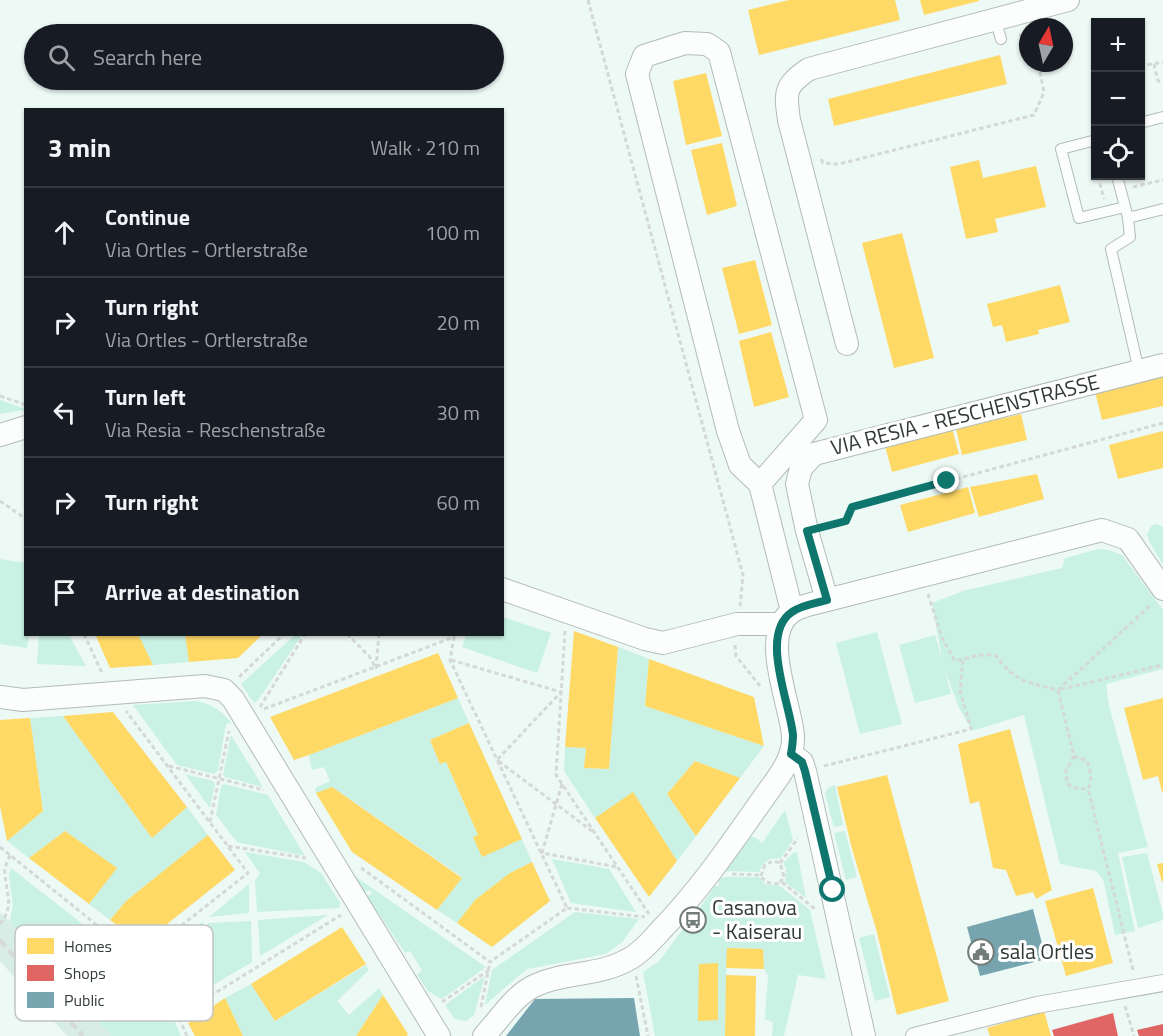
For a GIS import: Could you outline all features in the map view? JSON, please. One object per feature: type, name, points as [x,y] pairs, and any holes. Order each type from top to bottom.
[{"type":"street","points":[[847,344],[789,120],[785,96],[794,79],[809,69],[998,29],[1068,0]]},
{"type":"street","points":[[760,484],[816,420],[719,52],[707,44],[685,43],[644,56],[637,74],[728,431],[740,465],[760,484],[786,618],[777,641],[778,662],[798,763],[864,1036]]},
{"type":"street","name":"VIA RESIA - RESCHENSTRASSE","points":[[827,600],[807,531],[797,484],[801,468],[814,454],[1163,365]]},
{"type":"street","points":[[0,435],[24,428]]},
{"type":"street","points":[[504,590],[645,639],[663,643],[737,624],[786,618],[827,600],[1102,530],[1128,539],[1160,595]]},
{"type":"street","points":[[0,697],[23,700],[205,686],[224,690],[250,714],[292,797],[439,1036]]},
{"type":"street","points":[[481,1027],[534,986],[549,980],[603,971],[632,957],[674,917],[709,873],[778,777],[798,763]]},
{"type":"street","points":[[914,1036],[1037,1005],[1163,983]]},
{"type":"lane","points":[[1145,122],[1163,117]]},
{"type":"lane","points":[[1091,141],[1061,149],[1079,218],[1163,209]]},
{"type":"lane","points":[[1118,180],[1130,237],[1111,249],[1139,371]]},
{"type":"path","points":[[588,0],[743,574],[736,656],[760,684],[763,695]]},
{"type":"path","points":[[1145,65],[1163,62]]},
{"type":"path","points":[[1154,64],[1158,81],[1163,81]]},
{"type":"path","points":[[819,156],[824,163],[839,164],[1034,115],[1044,92],[1040,72]]},
{"type":"path","points":[[0,396],[24,404]]},
{"type":"path","points":[[807,531],[846,521],[852,507],[1163,423]]},
{"type":"path","points":[[0,501],[24,518]]},
{"type":"path","points":[[923,575],[942,638],[955,661],[979,655],[995,655],[1007,670],[1023,682],[1058,690],[1163,665]]},
{"type":"path","points":[[1058,690],[1160,595]]},
{"type":"path","points":[[481,1027],[490,962],[567,908],[651,917],[556,775],[566,612]]},
{"type":"path","points":[[85,636],[112,693],[248,873],[182,925]]},
{"type":"path","points":[[224,690],[282,636]]},
{"type":"path","points":[[250,714],[304,636]]},
{"type":"path","points":[[349,636],[369,656],[376,668]]},
{"type":"path","points":[[376,668],[379,636]]},
{"type":"path","points":[[210,822],[230,726],[250,714],[376,668],[455,636]]},
{"type":"path","points":[[455,636],[450,660],[567,908]]},
{"type":"path","points":[[798,763],[971,729],[960,691],[963,659]]},
{"type":"path","points":[[450,660],[561,692]]},
{"type":"path","points":[[1058,690],[1074,756],[1066,771],[1067,783],[1072,788],[1088,789]]},
{"type":"path","points":[[498,760],[561,692]]},
{"type":"path","points":[[1074,756],[1087,761],[1092,783],[1088,789],[1137,987]]},
{"type":"path","points":[[498,760],[596,834]]},
{"type":"path","points":[[167,766],[292,797]]},
{"type":"path","points":[[542,853],[562,784]]},
{"type":"path","points":[[780,863],[801,835]]},
{"type":"path","points":[[228,846],[332,862],[343,854],[490,962]]},
{"type":"path","points":[[0,847],[97,925]]},
{"type":"path","points":[[542,853],[618,867]]},
{"type":"path","points":[[0,924],[7,915],[9,903],[4,871],[10,855]]},
{"type":"path","points":[[761,876],[765,865],[773,861],[780,863]]},
{"type":"path","points":[[709,873],[761,876],[773,884],[780,882],[784,877],[780,863]]},
{"type":"path","points":[[780,882],[818,912]]},
{"type":"path","points":[[213,994],[358,904]]},
{"type":"path","points":[[632,957],[648,1036]]},
{"type":"path","points":[[426,1014],[489,970]]},
{"type":"path","points":[[1120,991],[1134,1036]]},
{"type":"path","points":[[180,1021],[187,1036]]},
{"type":"shaded area","points":[[0,913],[15,927],[15,978],[0,961]]},
{"type":"shaded area","points":[[54,1021],[98,1021],[111,1036],[67,1036]]},
{"type":"green space","points":[[0,400],[24,409],[24,410],[0,414]]},
{"type":"green space","points":[[1152,525],[1163,527],[1163,565],[1147,534]]},
{"type":"green space","points":[[1099,549],[1122,555],[1163,610],[1163,669],[1106,684],[1109,706],[1148,847],[1118,853],[1135,931],[1115,935],[1103,879],[1096,871],[1060,864],[1024,715],[975,730],[971,729],[958,706],[945,670],[951,694],[915,703],[899,645],[935,635],[942,659],[932,603],[963,591],[1062,568],[1065,558]]},
{"type":"green space","points":[[0,559],[24,563],[24,636],[29,636],[27,648],[0,644]]},
{"type":"green space","points":[[504,617],[551,633],[537,673],[462,647],[466,636],[504,636]]},
{"type":"green space","points":[[877,632],[902,724],[860,734],[836,643]]},
{"type":"green space","points":[[39,636],[70,636],[86,666],[37,664]]},
{"type":"green space","points":[[138,636],[185,636],[189,662],[153,665]]},
{"type":"green space","points":[[294,636],[301,636],[254,703],[241,684]]},
{"type":"green space","points":[[618,647],[649,659],[645,706],[764,746],[740,778],[695,761],[667,794],[696,836],[677,861],[633,793],[595,818],[564,771],[565,747],[586,748],[584,768],[609,769]]},
{"type":"green space","points":[[458,698],[469,723],[430,740],[440,764],[446,762],[478,835],[473,837],[482,856],[522,839],[532,862],[510,873],[475,900],[457,923],[437,910],[462,877],[332,787],[316,793],[315,788],[330,781],[324,767],[312,770],[309,755]]},
{"type":"green space","points":[[196,701],[215,708],[231,722],[226,724],[218,771],[214,774],[177,765],[133,705]]},
{"type":"green space","points":[[63,716],[152,838],[187,807],[208,835],[126,901],[110,920],[89,904],[116,868],[65,831],[29,858],[7,841],[43,811],[30,718]]},
{"type":"green space","points":[[231,735],[263,787],[223,775]]},
{"type":"green space","points":[[185,774],[213,781],[215,784],[210,808]]},
{"type":"green space","points":[[224,784],[268,795],[305,856],[237,842],[216,815],[221,786]]},
{"type":"green space","points":[[835,785],[843,825],[834,827],[825,794],[828,788]]},
{"type":"green space","points":[[785,810],[793,840],[780,859],[767,861],[759,872],[724,871],[750,837],[762,843]]},
{"type":"green space","points":[[845,831],[857,877],[846,880],[834,833]]},
{"type":"green space","points":[[245,852],[304,862],[321,873],[340,903],[339,908],[257,912],[255,880],[260,874]]},
{"type":"green space","points":[[797,852],[806,898],[785,882],[786,868],[783,863]]},
{"type":"green space","points":[[1147,853],[1163,920],[1138,928],[1122,857]]},
{"type":"green space","points":[[552,859],[609,869],[636,912],[571,903]]},
{"type":"green space","points":[[11,868],[84,925],[15,927],[10,921],[13,905],[9,876]]},
{"type":"green space","points":[[353,875],[486,967],[442,999],[428,991],[417,975],[422,970],[410,951],[405,953],[367,896],[372,894],[370,890],[365,892]]},
{"type":"green space","points":[[759,877],[765,884],[780,886],[810,910],[826,979],[798,975],[784,1036],[772,1036],[773,1022],[765,1019],[768,976],[764,969],[763,949],[727,948],[725,1036],[655,1036],[643,972],[659,961],[687,924],[693,928],[700,916],[696,913],[715,886],[719,886],[719,879]]},
{"type":"green space","points":[[249,884],[249,913],[209,917]]},
{"type":"green space","points":[[575,912],[639,919],[622,942],[606,954],[527,969],[485,1005],[492,970]]},
{"type":"green space","points":[[328,915],[260,956],[258,920]]},
{"type":"green space","points":[[251,921],[252,962],[213,985],[213,925],[208,925],[208,923]]},
{"type":"green space","points":[[874,934],[890,997],[875,1001],[859,938]]},
{"type":"green space","points":[[366,965],[369,970],[337,1001],[349,1015],[379,988],[383,995],[356,1036],[243,1036],[225,998],[251,984],[275,1021]]},
{"type":"green space","points":[[485,976],[474,1015],[466,1021],[455,1019],[445,1005]]},
{"type":"green space","points":[[98,1021],[175,1021],[181,1036],[111,1036]]},
{"type":"building: Homes","points":[[789,0],[895,0],[900,20],[759,55],[748,10]]},
{"type":"building: Homes","points":[[920,0],[979,0],[979,1],[924,15]]},
{"type":"building: Homes","points":[[1000,55],[1007,84],[834,126],[828,99]]},
{"type":"building: Homes","points":[[706,73],[722,136],[686,145],[673,81]]},
{"type":"building: Homes","points":[[722,143],[737,206],[707,215],[691,150]]},
{"type":"building: Homes","points":[[979,160],[983,178],[1036,166],[1046,207],[995,219],[998,232],[966,239],[950,167]]},
{"type":"building: Homes","points":[[902,233],[934,358],[894,368],[862,243]]},
{"type":"building: Homes","points":[[755,260],[772,325],[739,334],[722,268]]},
{"type":"building: Homes","points":[[1060,285],[1070,322],[1038,330],[1039,334],[1006,342],[1002,325],[993,327],[987,304]]},
{"type":"building: Homes","points":[[771,332],[789,397],[754,407],[739,341]]},
{"type":"building: Homes","points":[[1163,372],[1163,406],[1102,420],[1094,388]]},
{"type":"building: Homes","points":[[1021,414],[1027,440],[962,455],[956,429]]},
{"type":"building: Homes","points":[[952,428],[959,454],[892,472],[885,446]]},
{"type":"building: Homes","points":[[1163,431],[1163,468],[1118,479],[1109,445]]},
{"type":"building: Homes","points":[[1037,474],[1044,499],[979,517],[970,487]]},
{"type":"building: Homes","points":[[968,487],[975,513],[908,532],[900,505]]},
{"type":"building: Homes","points":[[574,631],[618,647],[609,769],[584,768],[586,748],[565,747]]},
{"type":"building: Homes","points":[[96,636],[139,636],[153,665],[110,668]]},
{"type":"building: Homes","points":[[185,636],[261,636],[238,658],[189,662]]},
{"type":"building: Homes","points":[[438,653],[458,698],[309,755],[294,760],[270,717]]},
{"type":"building: Homes","points":[[649,659],[754,697],[764,746],[645,706]]},
{"type":"building: Homes","points":[[1163,698],[1162,792],[1158,776],[1143,780],[1124,708]]},
{"type":"building: Homes","points":[[113,712],[187,807],[152,838],[63,716]]},
{"type":"building: Homes","points":[[30,718],[43,811],[7,841],[0,806],[0,720]]},
{"type":"building: Homes","points":[[469,723],[522,839],[482,857],[473,837],[478,835],[446,762],[440,764],[430,740]]},
{"type":"building: Homes","points":[[1010,729],[1052,890],[1036,899],[1033,892],[1016,896],[1006,870],[993,868],[979,801],[970,804],[958,744]]},
{"type":"building: Homes","points":[[695,761],[740,778],[696,836],[667,794]]},
{"type":"building: Homes","points":[[887,775],[949,1001],[897,1015],[837,787]]},
{"type":"building: Homes","points":[[332,787],[462,878],[437,910],[352,852],[316,793]]},
{"type":"building: Homes","points":[[633,792],[677,861],[649,897],[595,818]]},
{"type":"building: Homes","points":[[65,831],[117,868],[89,904],[29,858]]},
{"type":"building: Homes","points":[[208,835],[235,870],[166,925],[117,925],[110,920],[126,901]]},
{"type":"building: Homes","points":[[532,862],[550,901],[492,947],[457,923],[475,900],[510,873]]},
{"type":"building: Homes","points":[[1163,863],[1163,881],[1162,882],[1157,864]]},
{"type":"building: Homes","points":[[1093,888],[1113,963],[1066,976],[1045,901]]},
{"type":"building: Homes","points":[[342,927],[366,964],[275,1021],[251,984]]},
{"type":"building: Homes","points":[[727,948],[763,949],[764,969],[726,968]]},
{"type":"building: Homes","points":[[718,963],[718,1020],[698,1021],[699,964]]},
{"type":"building: Homes","points":[[726,975],[756,976],[755,1036],[725,1036]]},
{"type":"building: Homes","points":[[383,995],[408,1034],[407,1036],[356,1036]]},
{"type":"building: Homes","points":[[225,998],[243,1036],[195,1036],[188,1023],[213,1021],[213,1006]]},
{"type":"building: Homes","points":[[1044,1011],[1051,1036],[990,1036],[987,1028]]},
{"type":"building: Shops","points":[[1113,1013],[1118,1036],[1054,1036],[1052,1030]]},
{"type":"building: Shops","points":[[1163,1024],[1163,1036],[1139,1036],[1137,1030]]},
{"type":"building: Public","points":[[1033,909],[1046,959],[980,976],[967,927]]},
{"type":"building: Public","points":[[634,998],[640,1036],[506,1036],[535,999]]},
{"type":"railway","points":[[0,940],[15,957]]},
{"type":"railway","points":[[70,1021],[83,1036]]},
{"type":"place","name":"Casanova - Kaiserau","points":[[693,920]]},
{"type":"place","name":"sala Ortles","points":[[981,952]]},
{"type":"route","points":[[833,890],[805,771],[802,762],[791,754],[793,737],[778,662],[777,641],[780,624],[792,611],[827,600],[807,531],[846,521],[852,507],[947,481]]}]
